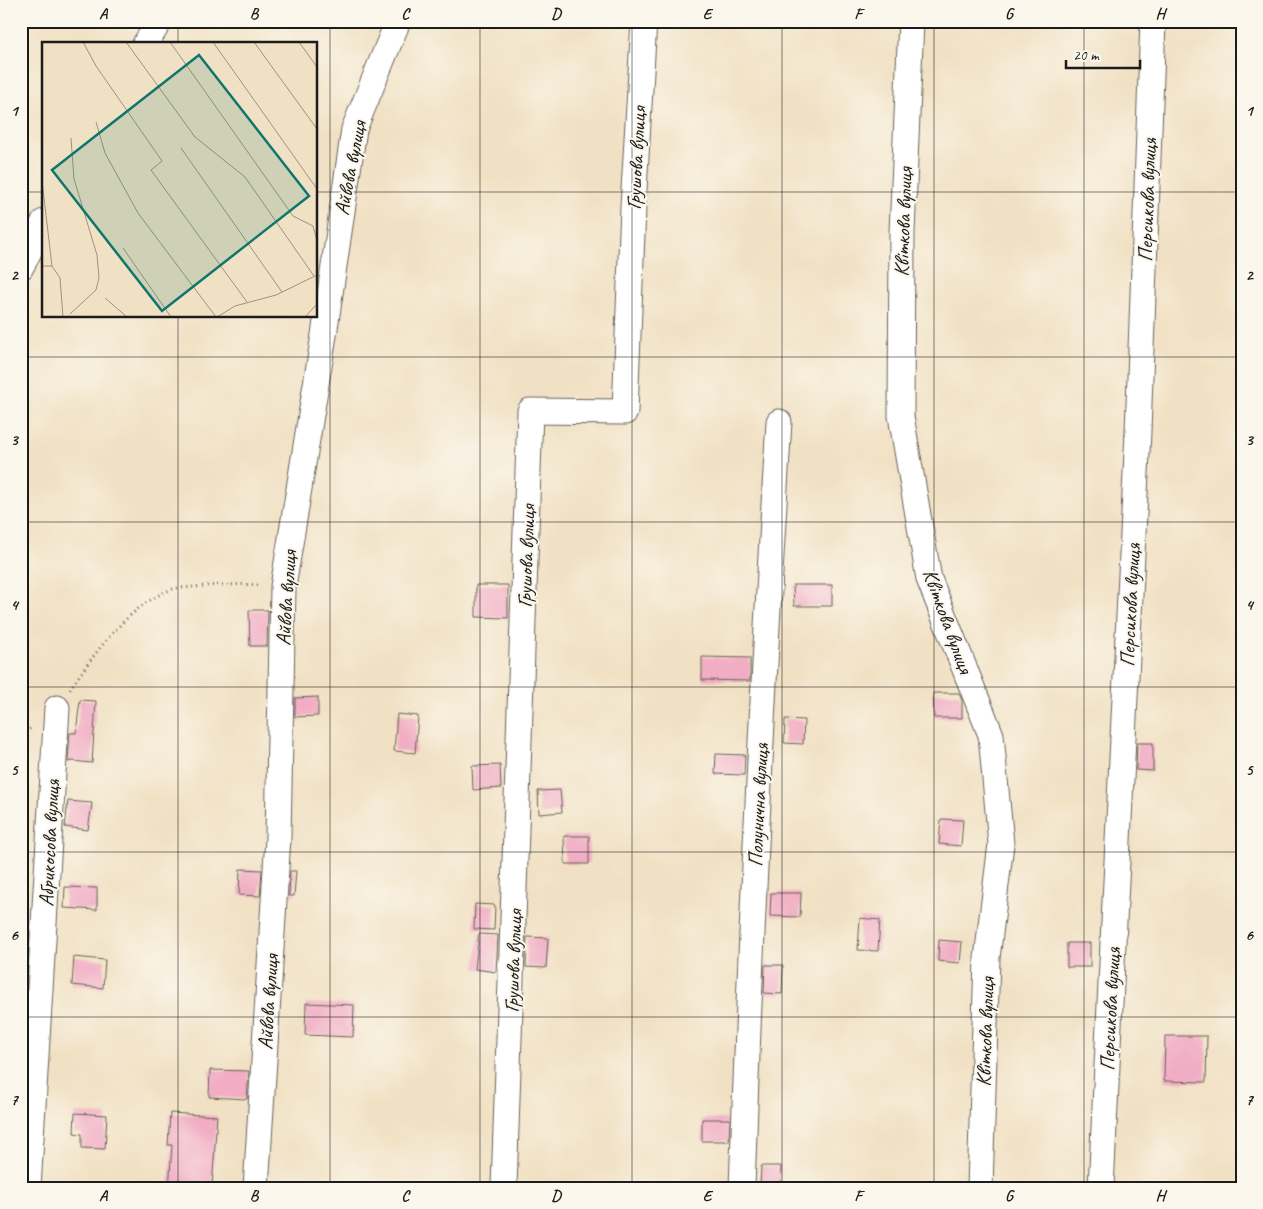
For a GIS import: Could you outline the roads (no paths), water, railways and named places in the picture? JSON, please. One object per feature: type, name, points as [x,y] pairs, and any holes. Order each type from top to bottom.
[{"type":"street","points":[[146,42],[160,21]]},
{"type":"street","name":"Айвова вулиця","points":[[256,1188],[278,837],[283,586],[324,334],[354,129],[398,21]]},
{"type":"street","name":"Грушова вулиця","points":[[504,1188],[530,411],[625,412],[633,207],[644,21]]},
{"type":"street","name":"Квіткова вулиця","points":[[911,21],[902,232],[901,416],[928,579],[991,735],[1001,844],[987,958],[980,1188]]},
{"type":"street","name":"Персикова вулиця","points":[[1101,1188],[1138,432],[1153,21]]},
{"type":"street","points":[[21,267],[42,226]]},
{"type":"street","name":"Полунична вулиця","points":[[742,1188],[750,963],[768,591],[779,422]]},
{"type":"street","name":"Абрикосова вулиця","points":[[28,1188],[57,708]]}]
